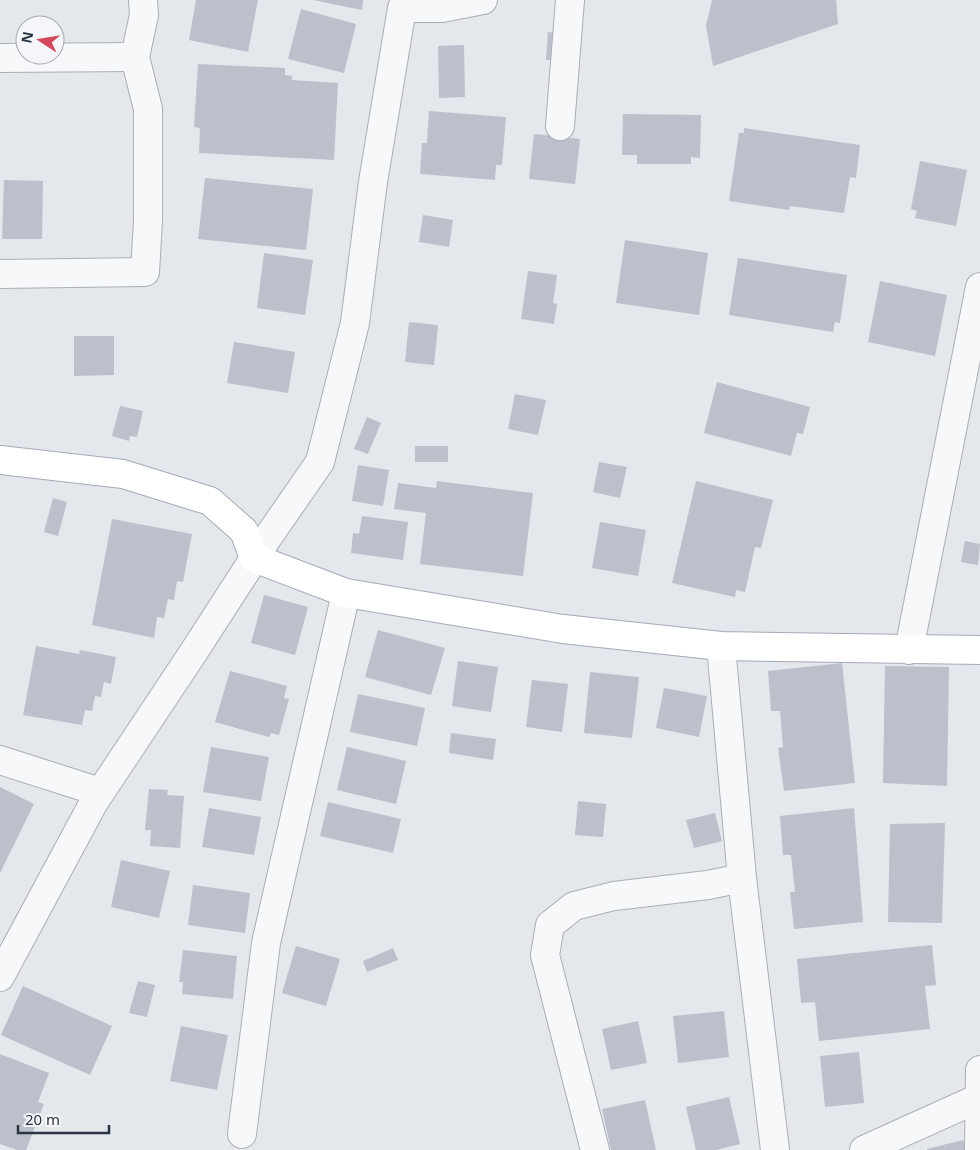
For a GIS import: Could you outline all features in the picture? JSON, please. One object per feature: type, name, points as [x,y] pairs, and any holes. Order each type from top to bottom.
[{"type":"main road","points":[[0,460],[123,474],[210,501],[244,531],[254,558],[346,593],[563,629],[721,646],[980,650]]},
{"type":"street","points":[[0,274],[146,272],[148,109],[135,57],[144,15],[143,0]]},
{"type":"street","points":[[0,977],[100,792],[254,558],[320,462],[355,323],[373,182],[402,4],[442,8],[483,0]]},
{"type":"street","points":[[560,126],[570,0]]},
{"type":"street","points":[[0,58],[135,57]]},
{"type":"street","points":[[909,650],[980,287]]},
{"type":"street","points":[[242,1134],[266,943],[346,593]]},
{"type":"street","points":[[721,646],[742,878],[775,1150]]},
{"type":"street","points":[[0,760],[100,792]]},
{"type":"street","points":[[595,1150],[545,955],[550,925],[574,906],[614,896],[708,885],[742,878]]},
{"type":"street","points":[[979,1147],[980,1070]]},
{"type":"street","points":[[864,1150],[980,1098]]},
{"type":"building","points":[[196,0],[258,0],[248,52],[189,40]]},
{"type":"building","points":[[313,0],[363,0],[362,10]]},
{"type":"building","points":[[712,0],[836,0],[838,24],[713,66],[706,26]]},
{"type":"building","points":[[301,9],[356,24],[344,73],[288,59]]},
{"type":"building","points":[[548,32],[563,34],[560,61],[546,60]]},
{"type":"building","points":[[464,45],[465,97],[439,98],[438,46]]},
{"type":"building","points":[[198,64],[285,68],[285,75],[292,76],[292,80],[338,83],[334,160],[199,153],[200,128],[194,127]]},
{"type":"building","points":[[429,111],[506,117],[502,165],[496,165],[495,180],[420,174],[422,143],[427,143]]},
{"type":"building","points":[[623,114],[701,115],[700,158],[691,157],[691,164],[637,164],[637,155],[622,155]]},
{"type":"building","points":[[744,128],[860,145],[856,178],[850,177],[844,213],[790,206],[789,210],[729,201],[739,133],[744,133]]},
{"type":"building","points":[[534,134],[580,139],[575,184],[529,179]]},
{"type":"building","points":[[920,161],[967,170],[956,226],[915,218],[917,211],[911,209]]},
{"type":"building","points":[[205,178],[313,189],[306,250],[198,239]]},
{"type":"building","points":[[4,180],[43,181],[42,239],[2,239]]},
{"type":"building","points":[[423,215],[453,220],[449,247],[419,242]]},
{"type":"building","points":[[625,240],[708,253],[699,315],[616,303]]},
{"type":"building","points":[[264,253],[313,260],[305,315],[257,308]]},
{"type":"building","points":[[738,258],[847,275],[840,323],[835,322],[833,332],[729,315]]},
{"type":"building","points":[[528,271],[557,275],[553,303],[557,304],[554,324],[521,319]]},
{"type":"building","points":[[880,281],[947,295],[935,356],[868,342]]},
{"type":"building","points":[[409,322],[438,325],[434,365],[405,362]]},
{"type":"building","points":[[74,336],[114,336],[114,375],[74,376]]},
{"type":"building","points":[[234,342],[295,352],[288,393],[227,383]]},
{"type":"building","points":[[717,382],[810,407],[803,434],[797,433],[791,456],[704,433]]},
{"type":"building","points":[[515,394],[546,400],[538,435],[508,429]]},
{"type":"building","points":[[120,406],[143,411],[137,437],[130,436],[129,441],[112,436]]},
{"type":"building","points":[[367,417],[381,423],[368,454],[354,449]]},
{"type":"building","points":[[415,446],[448,446],[448,462],[415,462]]},
{"type":"building","points":[[599,462],[627,467],[620,498],[593,492]]},
{"type":"building","points":[[358,465],[389,470],[383,506],[352,501]]},
{"type":"building","points":[[437,481],[533,493],[523,576],[420,564],[426,513],[394,509],[398,483],[436,488]]},
{"type":"building","points":[[696,481],[773,500],[761,548],[755,547],[745,592],[736,590],[735,597],[672,583]]},
{"type":"building","points":[[53,498],[67,502],[58,536],[44,532]]},
{"type":"building","points":[[362,516],[408,522],[403,560],[351,553],[353,533],[359,534]]},
{"type":"building","points":[[112,519],[192,534],[183,582],[177,581],[174,600],[168,599],[164,618],[157,617],[154,638],[92,625]]},
{"type":"building","points":[[600,522],[646,530],[638,576],[592,568]]},
{"type":"building","points":[[965,541],[980,544],[978,565],[961,562]]},
{"type":"building","points":[[264,595],[308,607],[295,655],[251,643]]},
{"type":"building","points":[[378,630],[445,648],[431,695],[365,677]]},
{"type":"building","points":[[36,646],[79,654],[80,650],[116,657],[111,684],[104,682],[101,697],[95,696],[92,711],[85,710],[82,725],[23,715]]},
{"type":"building","points":[[458,661],[498,667],[491,712],[452,706]]},
{"type":"building","points":[[842,663],[855,783],[784,791],[778,748],[783,747],[780,711],[771,711],[768,671]]},
{"type":"building","points":[[885,666],[949,667],[947,786],[883,783]]},
{"type":"building","points":[[230,671],[287,686],[284,698],[289,699],[279,735],[271,733],[269,737],[215,722]]},
{"type":"building","points":[[590,672],[639,677],[632,738],[584,733]]},
{"type":"building","points":[[532,680],[568,684],[562,732],[526,727]]},
{"type":"building","points":[[664,688],[707,696],[699,737],[656,728]]},
{"type":"building","points":[[358,694],[425,708],[417,746],[350,732]]},
{"type":"building","points":[[451,733],[496,739],[493,760],[449,753]]},
{"type":"building","points":[[211,747],[269,757],[261,801],[203,792]]},
{"type":"building","points":[[347,747],[406,761],[396,804],[337,790]]},
{"type":"building","points":[[0,787],[34,804],[0,873]]},
{"type":"building","points":[[149,789],[168,790],[167,795],[184,796],[180,848],[150,846],[151,830],[145,830]]},
{"type":"building","points":[[578,801],[606,804],[603,837],[575,835]]},
{"type":"building","points":[[328,802],[401,819],[393,853],[320,836]]},
{"type":"building","points":[[209,808],[261,817],[254,855],[202,847]]},
{"type":"building","points":[[854,808],[863,922],[794,929],[790,892],[795,892],[791,855],[783,855],[780,816]]},
{"type":"building","points":[[715,813],[722,841],[694,848],[686,820]]},
{"type":"building","points":[[945,823],[942,923],[888,922],[890,824]]},
{"type":"building","points":[[121,860],[170,871],[159,918],[111,907]]},
{"type":"building","points":[[193,885],[250,893],[245,933],[188,925]]},
{"type":"building","points":[[932,945],[936,985],[925,986],[930,1029],[819,1041],[815,1002],[801,1003],[797,959]]},
{"type":"building","points":[[296,946],[340,959],[326,1006],[282,993]]},
{"type":"building","points":[[393,948],[398,960],[367,972],[363,961]]},
{"type":"building","points":[[183,950],[237,956],[233,999],[182,994],[183,982],[179,982]]},
{"type":"building","points":[[138,981],[155,985],[147,1017],[129,1013]]},
{"type":"building","points":[[23,986],[112,1026],[90,1075],[1,1035]]},
{"type":"building","points":[[724,1011],[729,1057],[678,1063],[673,1016]]},
{"type":"building","points":[[638,1021],[647,1063],[611,1070],[602,1029]]},
{"type":"building","points":[[181,1026],[228,1035],[217,1090],[170,1081]]},
{"type":"building","points":[[859,1052],[864,1103],[825,1107],[820,1056]]},
{"type":"building","points":[[0,1054],[49,1073],[38,1102],[44,1104],[26,1150],[17,1150],[0,1144]]},
{"type":"building","points":[[729,1097],[740,1144],[716,1150],[696,1150],[686,1107]]},
{"type":"building","points":[[645,1100],[656,1150],[611,1150],[602,1109]]},
{"type":"building","points":[[963,1140],[966,1150],[927,1150],[927,1149]]}]
